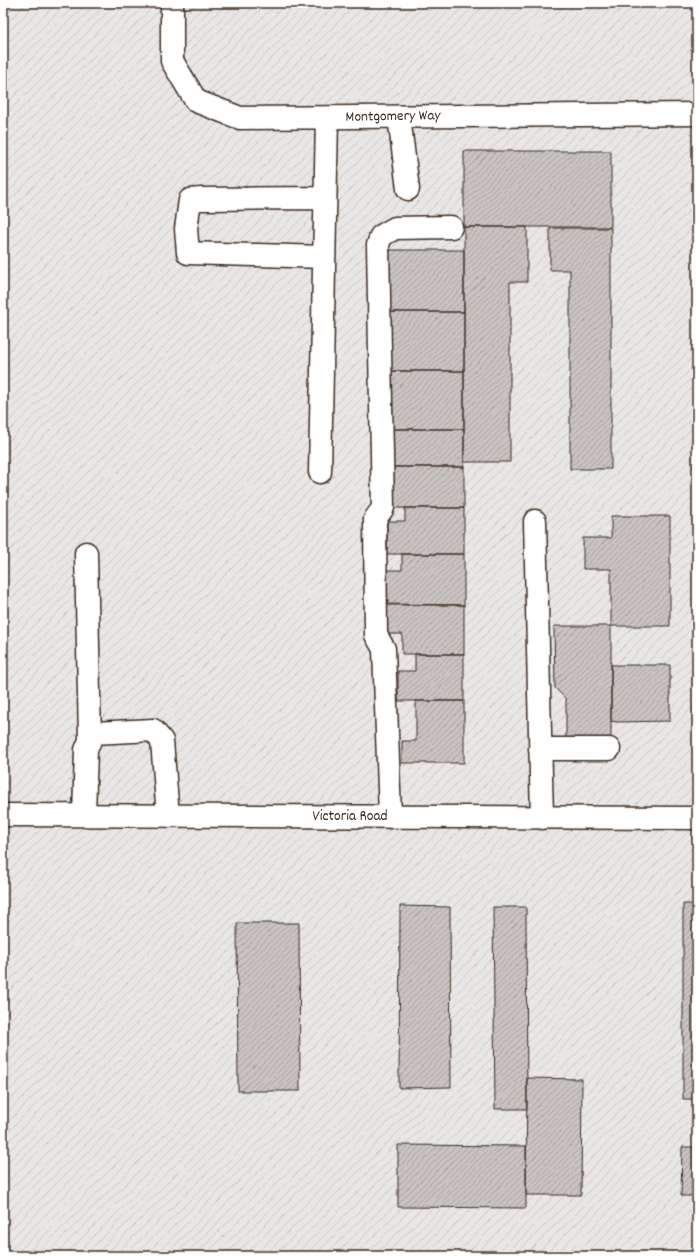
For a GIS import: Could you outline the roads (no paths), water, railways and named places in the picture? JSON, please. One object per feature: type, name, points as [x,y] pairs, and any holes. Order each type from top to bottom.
[{"type":"street","name":"Montgomery Way","points":[[172,3],[172,61],[196,100],[240,118],[697,114]]},
{"type":"street","points":[[399,117],[408,189]]},
{"type":"street","points":[[320,472],[327,118]]},
{"type":"street","points":[[324,257],[188,253],[186,229],[190,200],[325,198]]},
{"type":"street","points":[[390,817],[384,649],[376,635],[375,519],[383,508],[378,245],[381,236],[395,228],[451,227]]},
{"type":"street","points":[[535,521],[542,818]]},
{"type":"street","points":[[86,553],[90,740]]},
{"type":"street","points":[[84,816],[86,750],[93,733],[153,730],[162,741],[168,816]]},
{"type":"street","points":[[540,748],[609,749]]},
{"type":"street","name":"Victoria Road","points":[[3,815],[697,818]]}]
